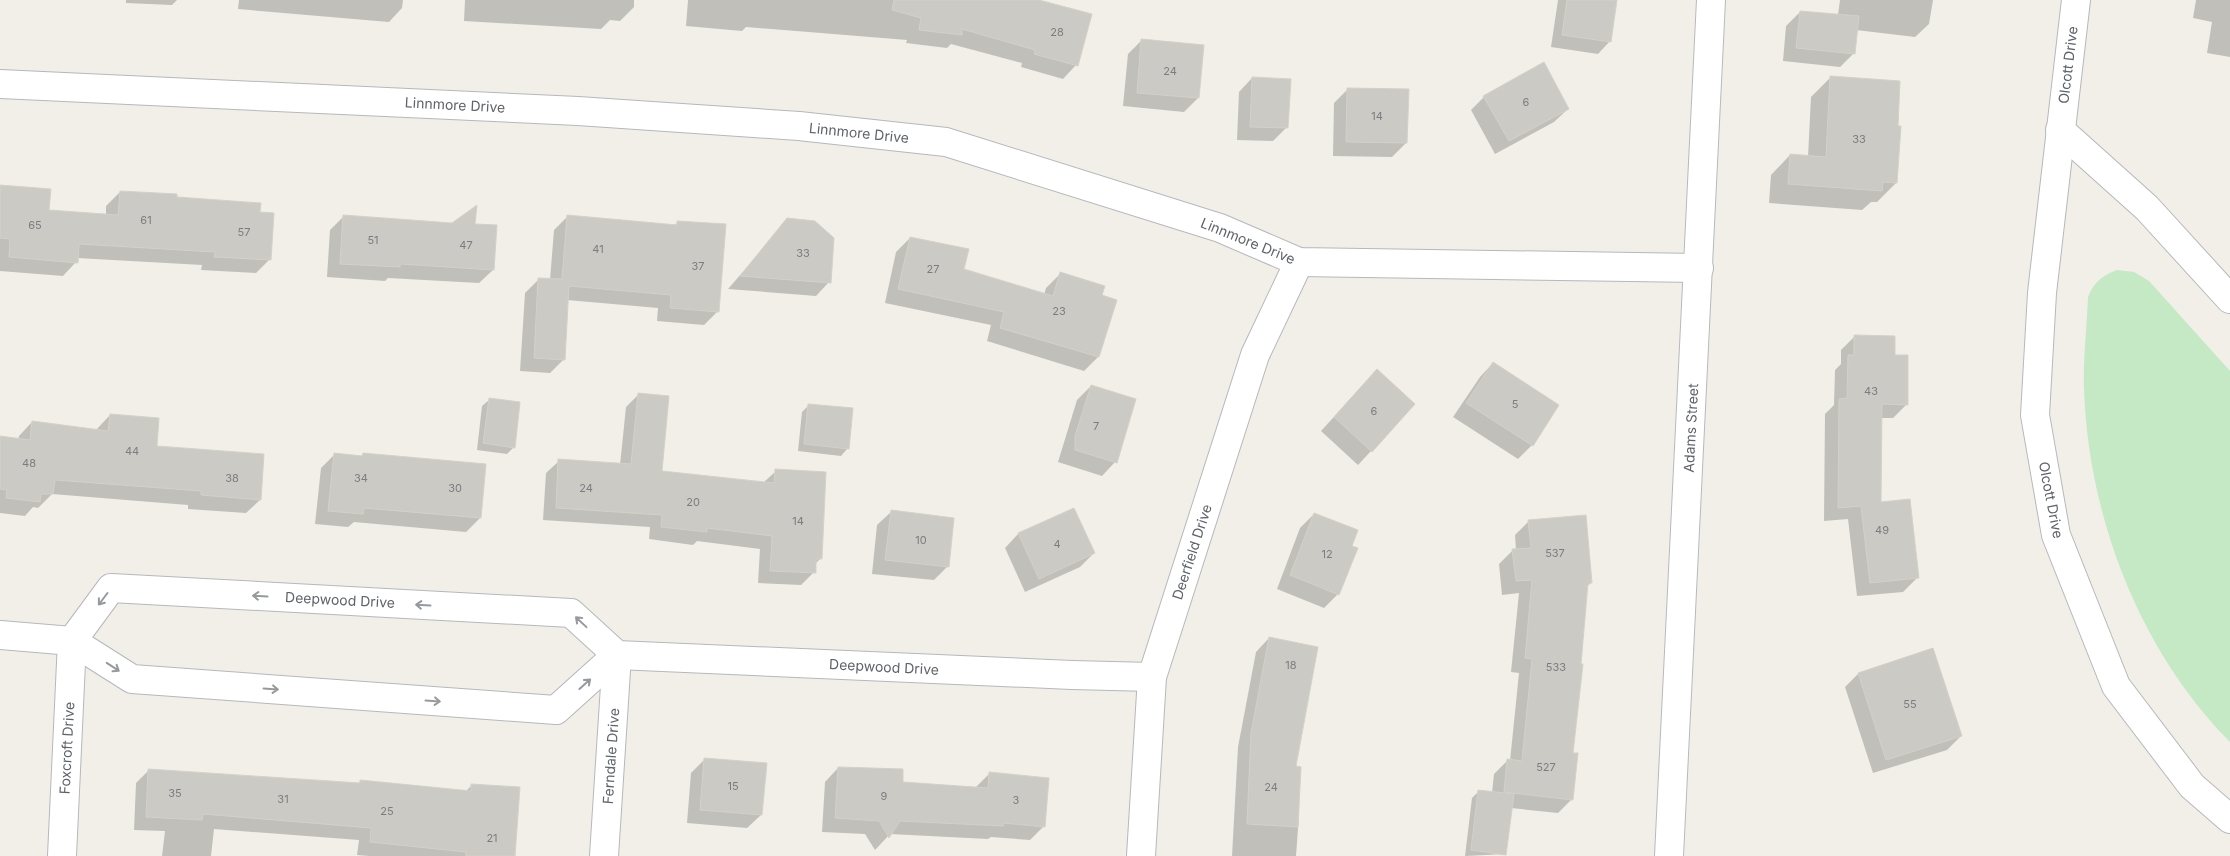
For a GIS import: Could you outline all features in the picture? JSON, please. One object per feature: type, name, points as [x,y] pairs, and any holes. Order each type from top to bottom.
[{"type":"street","name":"Adams Street","points":[[1670,856],[1711,0]]},
{"type":"street","name":"Olcott Drive","points":[[2076,0],[2042,293],[2035,415],[2056,535],[2116,686],[2192,786],[2230,819]]},
{"type":"street","name":"Linnmore Drive","points":[[0,84],[578,111],[799,126],[946,142],[1220,228],[1299,262],[1699,268]]},
{"type":"street","points":[[2060,130],[2147,208],[2230,299]]},
{"type":"street","name":"Deerfield Drive","points":[[1141,856],[1152,677],[1255,356],[1299,262]]},
{"type":"street","name":"Deepwood Drive","points":[[72,641],[111,588],[571,613],[617,655],[1072,676],[1152,677]]},
{"type":"street","points":[[0,635],[72,641],[132,679],[556,710],[617,655]]},
{"type":"street","name":"Foxcroft Drive","points":[[62,856],[72,641]]},
{"type":"street","name":"Ferndale Drive","points":[[604,856],[617,655]]},
{"type":"green space","points":[[2117,270],[2134,272],[2149,281],[2230,371],[2230,742],[2198,706],[2169,666],[2145,623],[2124,578],[2108,532],[2096,484],[2088,436],[2084,388],[2088,297],[2093,287],[2100,280],[2107,274]]},
{"type":"building","points":[[894,0],[1039,0],[1092,14],[1078,66],[1034,54],[1035,50],[962,29],[962,35],[919,30],[921,18],[892,10]]},
{"type":"building","points":[[1567,0],[1617,0],[1611,42],[1562,35]]},
{"type":"building","points":[[1800,11],[1859,16],[1855,54],[1796,48]]},
{"type":"building","points":[[1141,39],[1204,45],[1199,98],[1137,93]]},
{"type":"building","points":[[1544,62],[1569,109],[1509,141],[1483,96]]},
{"type":"building","points":[[1830,76],[1900,81],[1898,126],[1901,126],[1897,183],[1883,182],[1882,191],[1788,184],[1790,154],[1826,157]]},
{"type":"building","points":[[1252,77],[1291,79],[1288,128],[1250,127]]},
{"type":"building","points":[[1347,88],[1409,89],[1407,143],[1346,142]]},
{"type":"building","points":[[0,185],[51,189],[49,210],[118,215],[120,191],[177,194],[177,197],[261,203],[260,212],[274,213],[271,260],[214,257],[215,252],[79,244],[78,263],[9,257],[10,239],[0,238]]},
{"type":"building","points":[[477,205],[475,224],[497,225],[494,270],[400,264],[400,267],[340,264],[343,215],[452,223]]},
{"type":"building","points":[[567,215],[677,225],[677,221],[726,224],[719,312],[670,308],[671,295],[569,286],[565,360],[534,358],[538,278],[562,279]]},
{"type":"building","points":[[787,218],[815,221],[834,238],[831,283],[740,276]]},
{"type":"building","points":[[910,237],[969,249],[964,269],[1053,296],[1060,272],[1105,286],[1102,295],[1117,300],[1099,357],[1000,328],[1004,312],[898,289]]},
{"type":"building","points":[[1854,335],[1895,336],[1895,355],[1908,355],[1908,405],[1882,404],[1881,502],[1910,499],[1919,578],[1870,583],[1861,506],[1838,508],[1839,399],[1847,398],[1848,355],[1854,355]]},
{"type":"building","points":[[1493,362],[1559,405],[1533,446],[1466,403]]},
{"type":"building","points":[[1377,369],[1415,404],[1372,452],[1334,417]]},
{"type":"building","points":[[1091,385],[1136,399],[1117,463],[1075,450],[1075,436]]},
{"type":"building","points":[[638,393],[669,396],[662,471],[774,483],[775,469],[826,472],[822,559],[816,559],[816,573],[770,571],[772,536],[707,528],[707,532],[661,527],[662,515],[556,508],[558,459],[631,464]]},
{"type":"building","points":[[489,398],[520,402],[515,448],[483,443]]},
{"type":"building","points":[[808,404],[853,408],[849,449],[804,444]]},
{"type":"building","points":[[110,414],[159,418],[157,446],[264,454],[261,500],[201,495],[201,491],[55,480],[53,494],[41,494],[40,502],[6,498],[7,490],[0,489],[0,436],[30,440],[32,421],[108,431]]},
{"type":"building","points":[[334,453],[362,456],[363,453],[486,464],[481,518],[364,508],[363,514],[328,511]]},
{"type":"building","points":[[1074,508],[1095,553],[1039,579],[1018,533]]},
{"type":"building","points":[[891,510],[954,518],[949,567],[885,560]]},
{"type":"building","points":[[1314,513],[1358,530],[1352,546],[1358,548],[1339,595],[1290,575]]},
{"type":"building","points":[[1586,515],[1592,583],[1588,583],[1581,664],[1583,664],[1573,753],[1578,753],[1573,800],[1504,792],[1507,759],[1522,761],[1532,659],[1525,658],[1532,580],[1516,581],[1512,549],[1531,548],[1528,520]]},
{"type":"building","points":[[1269,637],[1318,647],[1296,766],[1301,767],[1298,827],[1247,824],[1251,733]]},
{"type":"building","points":[[1933,648],[1962,736],[1886,760],[1858,673]]},
{"type":"building","points":[[704,758],[767,763],[762,815],[700,810]]},
{"type":"building","points":[[838,767],[903,769],[903,782],[988,788],[989,772],[1049,778],[1045,827],[1004,823],[1003,826],[900,821],[889,838],[879,821],[835,818]]},
{"type":"building","points":[[148,769],[360,783],[360,780],[471,791],[471,784],[520,787],[515,856],[466,856],[466,852],[370,842],[371,828],[203,814],[202,820],[146,817]]},
{"type":"building","points":[[1478,790],[1514,794],[1506,855],[1471,850]]}]
